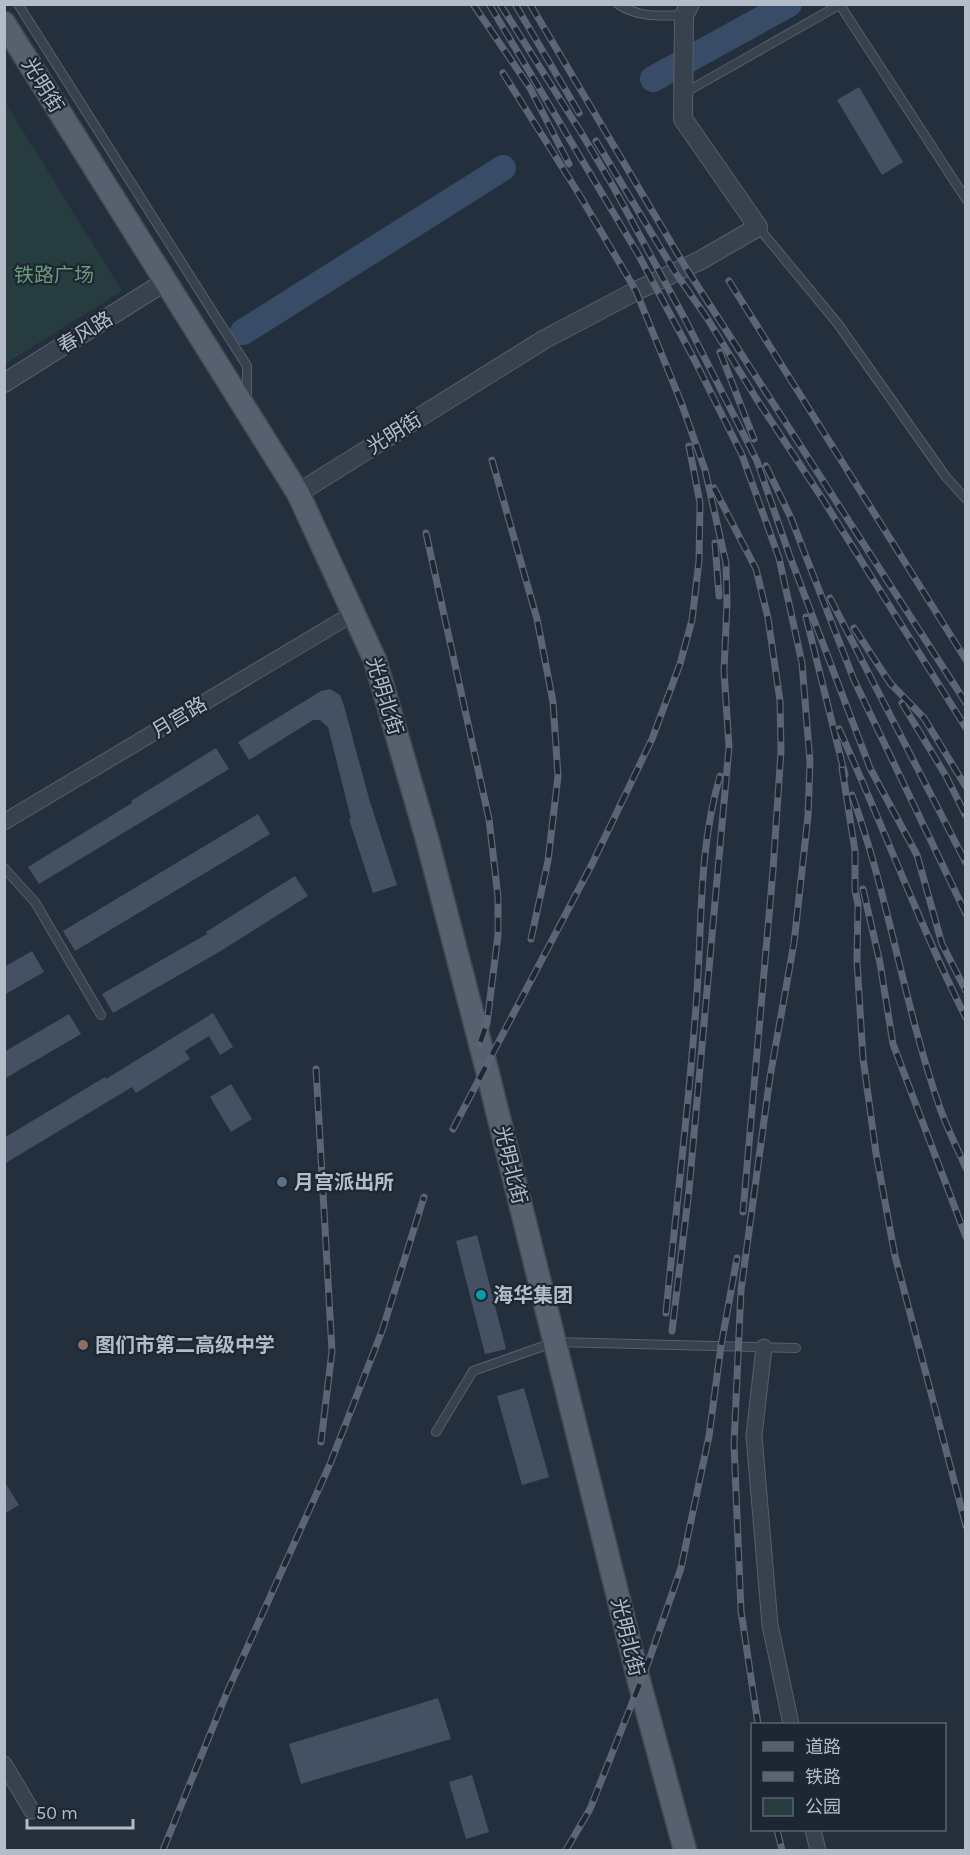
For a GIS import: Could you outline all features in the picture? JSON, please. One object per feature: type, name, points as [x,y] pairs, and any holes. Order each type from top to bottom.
[{"type":"main road","name":"光明街","points":[[4,24],[298,493]]},
{"type":"main road","name":"光明北街","points":[[298,493],[375,660],[427,839],[640,1685],[685,1851]]},
{"type":"street","points":[[687,10],[684,39],[683,119],[758,227]]},
{"type":"street","name":"光明街","points":[[298,493],[545,339],[701,260],[758,227]]},
{"type":"street","name":"春风路","points":[[4,383],[166,281]]},
{"type":"street","name":"月宫路","points":[[4,822],[354,613]]},
{"type":"street","points":[[764,1347],[754,1436],[770,1625],[791,1723]]},
{"type":"street","points":[[4,1764],[32,1811]]},
{"type":"street","points":[[813,1831],[818,1851]]},
{"type":"lane","points":[[18,4],[247,366],[247,411]]},
{"type":"lane","points":[[618,4],[630,12],[654,16],[687,10]]},
{"type":"lane","points":[[682,94],[840,5],[966,199]]},
{"type":"lane","points":[[758,227],[838,324],[946,477],[966,499]]},
{"type":"lane","points":[[4,868],[35,902],[101,1015]]},
{"type":"lane","points":[[436,1432],[473,1371],[555,1342],[796,1348]]},
{"type":"green space","name":"铁路广场","points":[[5,102],[122,291],[5,364]]},
{"type":"building","points":[[859,87],[903,162],[882,175],[837,100]]},
{"type":"building","points":[[330,689],[340,695],[344,706],[370,802],[397,885],[373,893],[349,819],[351,819],[328,727],[320,720],[313,720],[249,760],[238,742],[321,691]]},
{"type":"building","points":[[216,748],[229,769],[39,884],[28,867]]},
{"type":"building","points":[[258,814],[270,834],[75,951],[63,931]]},
{"type":"building","points":[[295,876],[308,896],[219,952],[113,1013],[102,994],[207,934],[206,932]]},
{"type":"building","points":[[32,951],[44,972],[4,995],[4,967]]},
{"type":"building","points":[[213,1013],[233,1047],[220,1055],[209,1036],[185,1051],[190,1059],[136,1093],[132,1087],[4,1164],[4,1138]]},
{"type":"building","points":[[69,1014],[81,1034],[4,1079],[4,1052]]},
{"type":"building","points":[[231,1084],[252,1119],[231,1132],[210,1097]]},
{"type":"building","name":"海华集团","points":[[477,1235],[506,1349],[485,1354],[456,1241]]},
{"type":"building","points":[[524,1388],[549,1477],[522,1485],[497,1396]]},
{"type":"building","points":[[4,1481],[19,1505],[4,1514]]},
{"type":"building","points":[[438,1698],[451,1739],[301,1784],[289,1744]]},
{"type":"building","points":[[472,1775],[489,1832],[466,1839],[449,1782]]},
{"type":"waterway","points":[[653,79],[789,4]]},
{"type":"waterway","points":[[243,332],[503,168]]},
{"type":"railway","points":[[473,4],[530,88],[569,164]]},
{"type":"railway","points":[[489,4],[638,254],[742,455],[779,558],[802,663],[810,762],[808,816],[794,943],[770,1077],[741,1290],[734,1444],[741,1611],[758,1723]]},
{"type":"railway","points":[[500,4],[614,188],[686,321],[757,461],[789,554],[870,768],[917,855],[942,944],[966,991]]},
{"type":"railway","points":[[515,4],[579,113]]},
{"type":"railway","points":[[530,4],[686,268],[966,703]]},
{"type":"railway","points":[[503,73],[579,194],[636,291],[681,402],[705,470],[726,563],[724,671],[729,747],[689,1190],[672,1331]]},
{"type":"railway","points":[[596,141],[675,272],[822,498],[966,728]]},
{"type":"railway","points":[[729,281],[966,660]]},
{"type":"railway","points":[[720,352],[754,439]]},
{"type":"railway","points":[[453,1129],[593,862],[652,739],[680,664],[692,620],[699,561],[700,503],[689,446]]},
{"type":"railway","points":[[492,460],[537,619],[553,702],[558,776],[548,861],[531,939]]},
{"type":"railway","points":[[766,466],[791,518],[854,680],[966,914]]},
{"type":"railway","points":[[714,488],[756,569],[768,618],[780,701],[781,751],[773,870],[743,1212]]},
{"type":"railway","points":[[426,533],[489,819],[498,897],[498,935],[487,1023],[480,1043]]},
{"type":"railway","points":[[715,543],[719,596]]},
{"type":"railway","points":[[830,598],[966,863]]},
{"type":"railway","points":[[806,617],[845,775]]},
{"type":"railway","points":[[854,628],[890,683],[924,718],[966,787]]},
{"type":"railway","points":[[902,703],[946,776],[966,816]]},
{"type":"railway","points":[[839,729],[966,1018]]},
{"type":"railway","points":[[842,768],[855,851],[855,890],[858,904],[857,961],[863,1058],[876,1153],[895,1256],[966,1526]]},
{"type":"railway","points":[[666,1313],[694,1032],[702,884],[708,830],[720,776]]},
{"type":"railway","points":[[852,795],[876,873],[927,1069],[943,1116],[966,1168]]},
{"type":"railway","points":[[863,889],[880,963],[893,1044],[966,1237]]},
{"type":"railway","points":[[316,1069],[332,1351],[321,1442]]},
{"type":"railway","points":[[163,1850],[228,1690],[330,1464],[382,1331],[424,1197]]},
{"type":"railway","points":[[566,1850],[590,1809],[648,1663],[681,1568],[709,1436],[721,1346],[737,1258]]},
{"type":"railway","points":[[777,1831],[782,1850]]},
{"type":"place","name":"月宫派出所","points":[[282,1182]]},
{"type":"place","name":"海华集团","points":[[481,1295]]},
{"type":"place","name":"图们市第二高级中学","points":[[83,1345]]}]
